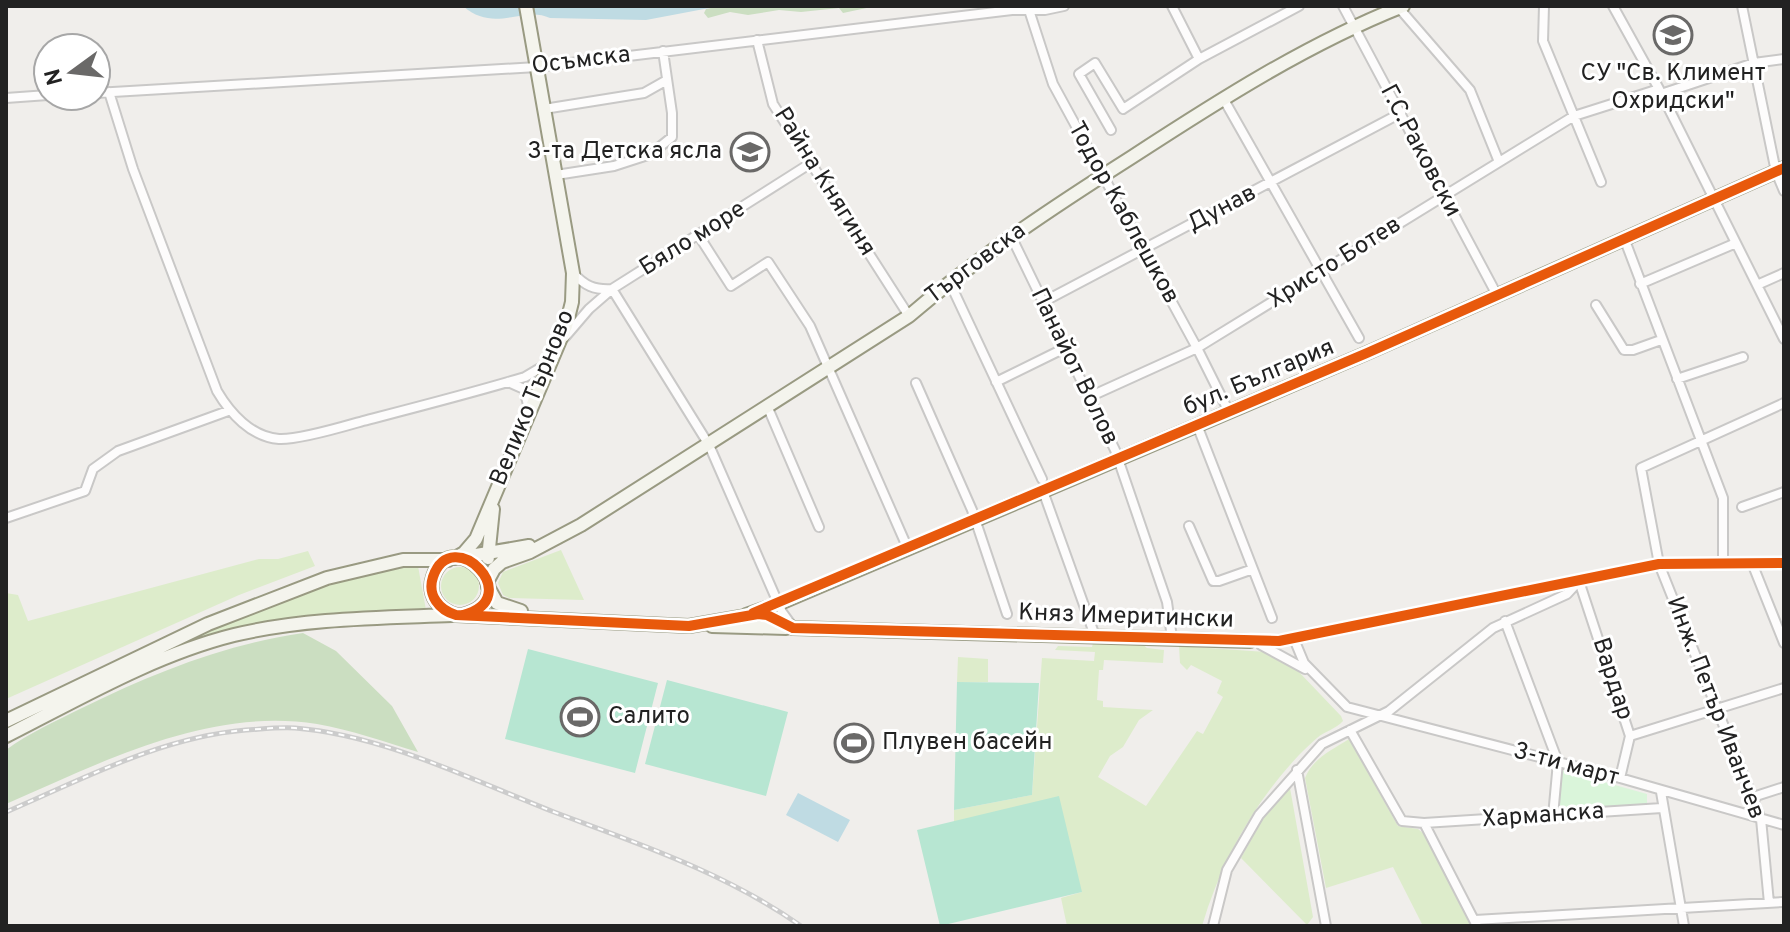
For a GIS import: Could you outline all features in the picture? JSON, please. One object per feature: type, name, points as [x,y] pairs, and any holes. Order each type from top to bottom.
[{"type":"street","name":"Велико Търново","points":[[459,615],[438,605],[431,589],[435,572],[464,553],[476,539],[554,354],[572,302],[573,273],[526,6]]},
{"type":"street","name":"Осъмска","points":[[112,92],[537,67],[1064,6]]},
{"type":"street","points":[[1172,6],[1199,59]]},
{"type":"street","points":[[1111,130],[1079,74],[1095,63],[1123,109],[1199,59],[1299,6]]},
{"type":"street","name":"Г.С.Раковски","points":[[1343,6],[1497,295]]},
{"type":"street","points":[[1544,6],[1543,41],[1601,182]]},
{"type":"street","points":[[1613,6],[1660,92],[1784,339]]},
{"type":"street","points":[[1742,6],[1784,191]]},
{"type":"street","points":[[1401,7],[1470,90],[1499,162]]},
{"type":"street","name":"Търговска","points":[[559,538],[909,316],[949,281],[1011,236],[1223,98],[1354,28],[1401,7]]},
{"type":"street","name":"Тодор Каблешков","points":[[1029,10],[1053,84],[1229,412]]},
{"type":"street","name":"Райна Княгиня","points":[[757,40],[773,104],[909,316]]},
{"type":"street","points":[[556,175],[614,166],[651,154],[672,137],[672,113],[663,51]]},
{"type":"street","points":[[1660,92],[1754,63],[1784,59]]},
{"type":"street","points":[[544,109],[644,93],[667,80]]},
{"type":"street","name":"Христо Ботев","points":[[1089,397],[1197,348],[1574,116],[1660,92]]},
{"type":"street","points":[[6,98],[32,96]]},
{"type":"street","points":[[1223,98],[1359,338]]},
{"type":"street","points":[[112,102],[133,169],[217,391],[228,411],[265,436],[280,439],[337,428],[512,383],[542,369],[596,303],[612,289],[709,445],[778,604],[790,623],[809,629]]},
{"type":"street","name":"Дунав","points":[[1043,302],[1401,113]]},
{"type":"street","name":"Бяло море","points":[[572,302],[585,293],[612,289],[811,163]]},
{"type":"street","name":"бул. България","points":[[746,615],[975,520],[1042,485],[1118,459],[1229,412],[1780,170]]},
{"type":"street","points":[[699,236],[731,286],[768,262],[810,326],[908,549]]},
{"type":"street","name":"Панайот Волов","points":[[1011,236],[1118,459],[1167,602],[1172,638]]},
{"type":"street","points":[[1624,238],[1723,498],[1723,563]]},
{"type":"street","points":[[1640,284],[1736,243]]},
{"type":"street","points":[[573,273],[582,283],[600,290]]},
{"type":"street","points":[[1757,285],[1784,273]]},
{"type":"street","points":[[949,281],[1042,485],[1095,636]]},
{"type":"street","points":[[572,302],[587,307],[596,303]]},
{"type":"street","points":[[1596,305],[1624,350],[1661,340]]},
{"type":"street","points":[[996,382],[1065,348]]},
{"type":"street","points":[[1677,379],[1743,357]]},
{"type":"street","points":[[525,377],[541,384]]},
{"type":"street","points":[[512,383],[541,384]]},
{"type":"street","points":[[512,383],[524,389],[529,399],[529,411]]},
{"type":"street","points":[[916,383],[975,520],[1007,614]]},
{"type":"street","points":[[1701,440],[1784,403]]},
{"type":"street","points":[[768,408],[819,527]]},
{"type":"street","points":[[6,518],[85,491],[93,469],[118,451],[228,411]]},
{"type":"street","points":[[1197,425],[1272,618]]},
{"type":"street","name":"Инж. Петър Иванчев","points":[[1701,440],[1641,468],[1659,564],[1761,819],[1769,903]]},
{"type":"street","points":[[1742,507],[1784,492]]},
{"type":"street","points":[[459,615],[471,613],[483,602],[494,498]]},
{"type":"street","points":[[491,521],[499,543],[525,547]]},
{"type":"street","points":[[1189,526],[1213,581],[1253,569]]},
{"type":"street","points":[[6,721],[208,624],[327,578],[403,560],[454,559],[559,538]]},
{"type":"street","points":[[487,582],[502,562],[559,538]]},
{"type":"street","points":[[454,559],[477,563],[492,597],[504,607],[559,618]]},
{"type":"street","points":[[1752,563],[1784,643]]},
{"type":"street","name":"Княз Имеритински","points":[[6,736],[140,670],[207,643],[234,635],[314,622],[459,615],[689,626],[746,615],[767,615],[793,628],[809,629],[1250,641],[1294,639],[1659,564],[1784,563]]},
{"type":"street","points":[[1213,926],[1227,870],[1259,815],[1322,744],[1381,716],[1505,621],[1567,594],[1579,581]]},
{"type":"street","name":"Вардар","points":[[1579,581],[1630,736],[1620,778]]},
{"type":"street","points":[[1505,621],[1558,762],[1553,816]]},
{"type":"street","points":[[689,626],[793,628]]},
{"type":"street","points":[[1294,639],[1298,652],[1313,674]]},
{"type":"street","points":[[1250,641],[1275,650],[1313,674]]},
{"type":"street","name":"3-ти март","points":[[1313,674],[1362,725]]},
{"type":"street","points":[[1630,736],[1784,688]]},
{"type":"street","name":"3-ти март","points":[[1347,707],[1620,778],[1784,825]]},
{"type":"street","points":[[1350,730],[1402,821],[1424,823],[1476,923],[1784,902]]},
{"type":"street","points":[[1297,770],[1326,926]]},
{"type":"street","points":[[1753,797],[1784,787]]},
{"type":"street","points":[[1661,792],[1684,926]]},
{"type":"street","name":"Харманска","points":[[1424,823],[1662,808]]},
{"type":"green space","points":[[720,6],[876,6],[843,13],[839,8],[801,12],[779,10],[748,15],[730,12],[708,18],[704,13],[706,9]]},
{"type":"green space","points":[[561,550],[584,600],[509,598],[503,595],[498,583],[503,572]]},
{"type":"green space","points":[[308,551],[315,566],[239,595],[6,699],[6,593],[18,595],[28,621],[259,559],[278,559]]},
{"type":"green space","points":[[418,566],[426,610],[270,623],[52,706],[6,728],[43,707],[260,608],[341,580]]},
{"type":"green space","points":[[460,567],[474,572],[479,586],[474,600],[460,605],[446,600],[441,586],[446,572]]},
{"type":"green space","points":[[303,633],[336,651],[392,706],[418,752],[317,724],[276,721],[236,723],[157,742],[80,771],[6,804],[6,750],[33,733],[162,672],[245,645]]},
{"type":"green space","points":[[1093,643],[1142,644],[1147,648],[1164,650],[1163,663],[1104,660],[1103,670],[1099,670],[1097,700],[1103,701],[1103,707],[1153,710],[1139,720],[1123,747],[1110,756],[1098,777],[1146,806],[1197,731],[1203,734],[1223,697],[1217,693],[1222,681],[1191,665],[1187,670],[1180,663],[1179,646],[1266,652],[1299,672],[1343,721],[1308,746],[1267,793],[1229,857],[1202,926],[1067,926],[1061,898],[1082,892],[954,822],[954,810],[1032,795],[1042,658],[1094,661],[1095,652],[1055,650],[1058,646],[1092,647]]},
{"type":"green space","name":"Салито","points":[[528,649],[658,683],[635,773],[505,739]]},
{"type":"green space","points":[[958,657],[988,659],[988,682],[957,682]]},
{"type":"green space","points":[[667,680],[788,712],[766,796],[645,764]]},
{"type":"green space","points":[[957,682],[1039,683],[1032,795],[954,810]]},
{"type":"green space","points":[[1349,739],[1398,826],[1418,829],[1423,833],[1473,926],[1423,926],[1393,867],[1326,888],[1305,778],[1318,760]]},
{"type":"green space","points":[[1561,770],[1647,794],[1647,806],[1558,812]]},
{"type":"green space","points":[[1290,788],[1313,917],[1307,925],[1241,858],[1262,820]]},
{"type":"green space","points":[[1059,796],[1082,892],[940,926],[917,830]]},
{"type":"water","points":[[463,6],[720,6],[646,20],[550,18],[540,15],[497,19],[475,14]]},
{"type":"water","points":[[798,793],[850,820],[838,842],[786,815]]},
{"type":"railway","points":[[6,812],[93,773],[183,741],[270,728],[328,732],[394,749],[650,848],[743,890],[801,926]]},
{"type":"cycle path","points":[[753,613],[1367,353],[1784,168]]},
{"type":"cycle path","points":[[463,615],[481,606],[488,594],[487,581],[480,569],[468,560],[455,557],[442,562],[433,577],[432,590],[440,606],[456,615],[689,626],[758,614],[767,615],[793,628],[1279,641],[1659,564],[1784,563]]},
{"type":"place","name":"СУ \"Св. Климент Охридски\"","points":[[1673,35]]},
{"type":"place","name":"3-та Детска ясла","points":[[750,152]]},
{"type":"place","name":"Салито","points":[[580,717]]},
{"type":"place","name":"Плувен басейн","points":[[854,743]]}]
